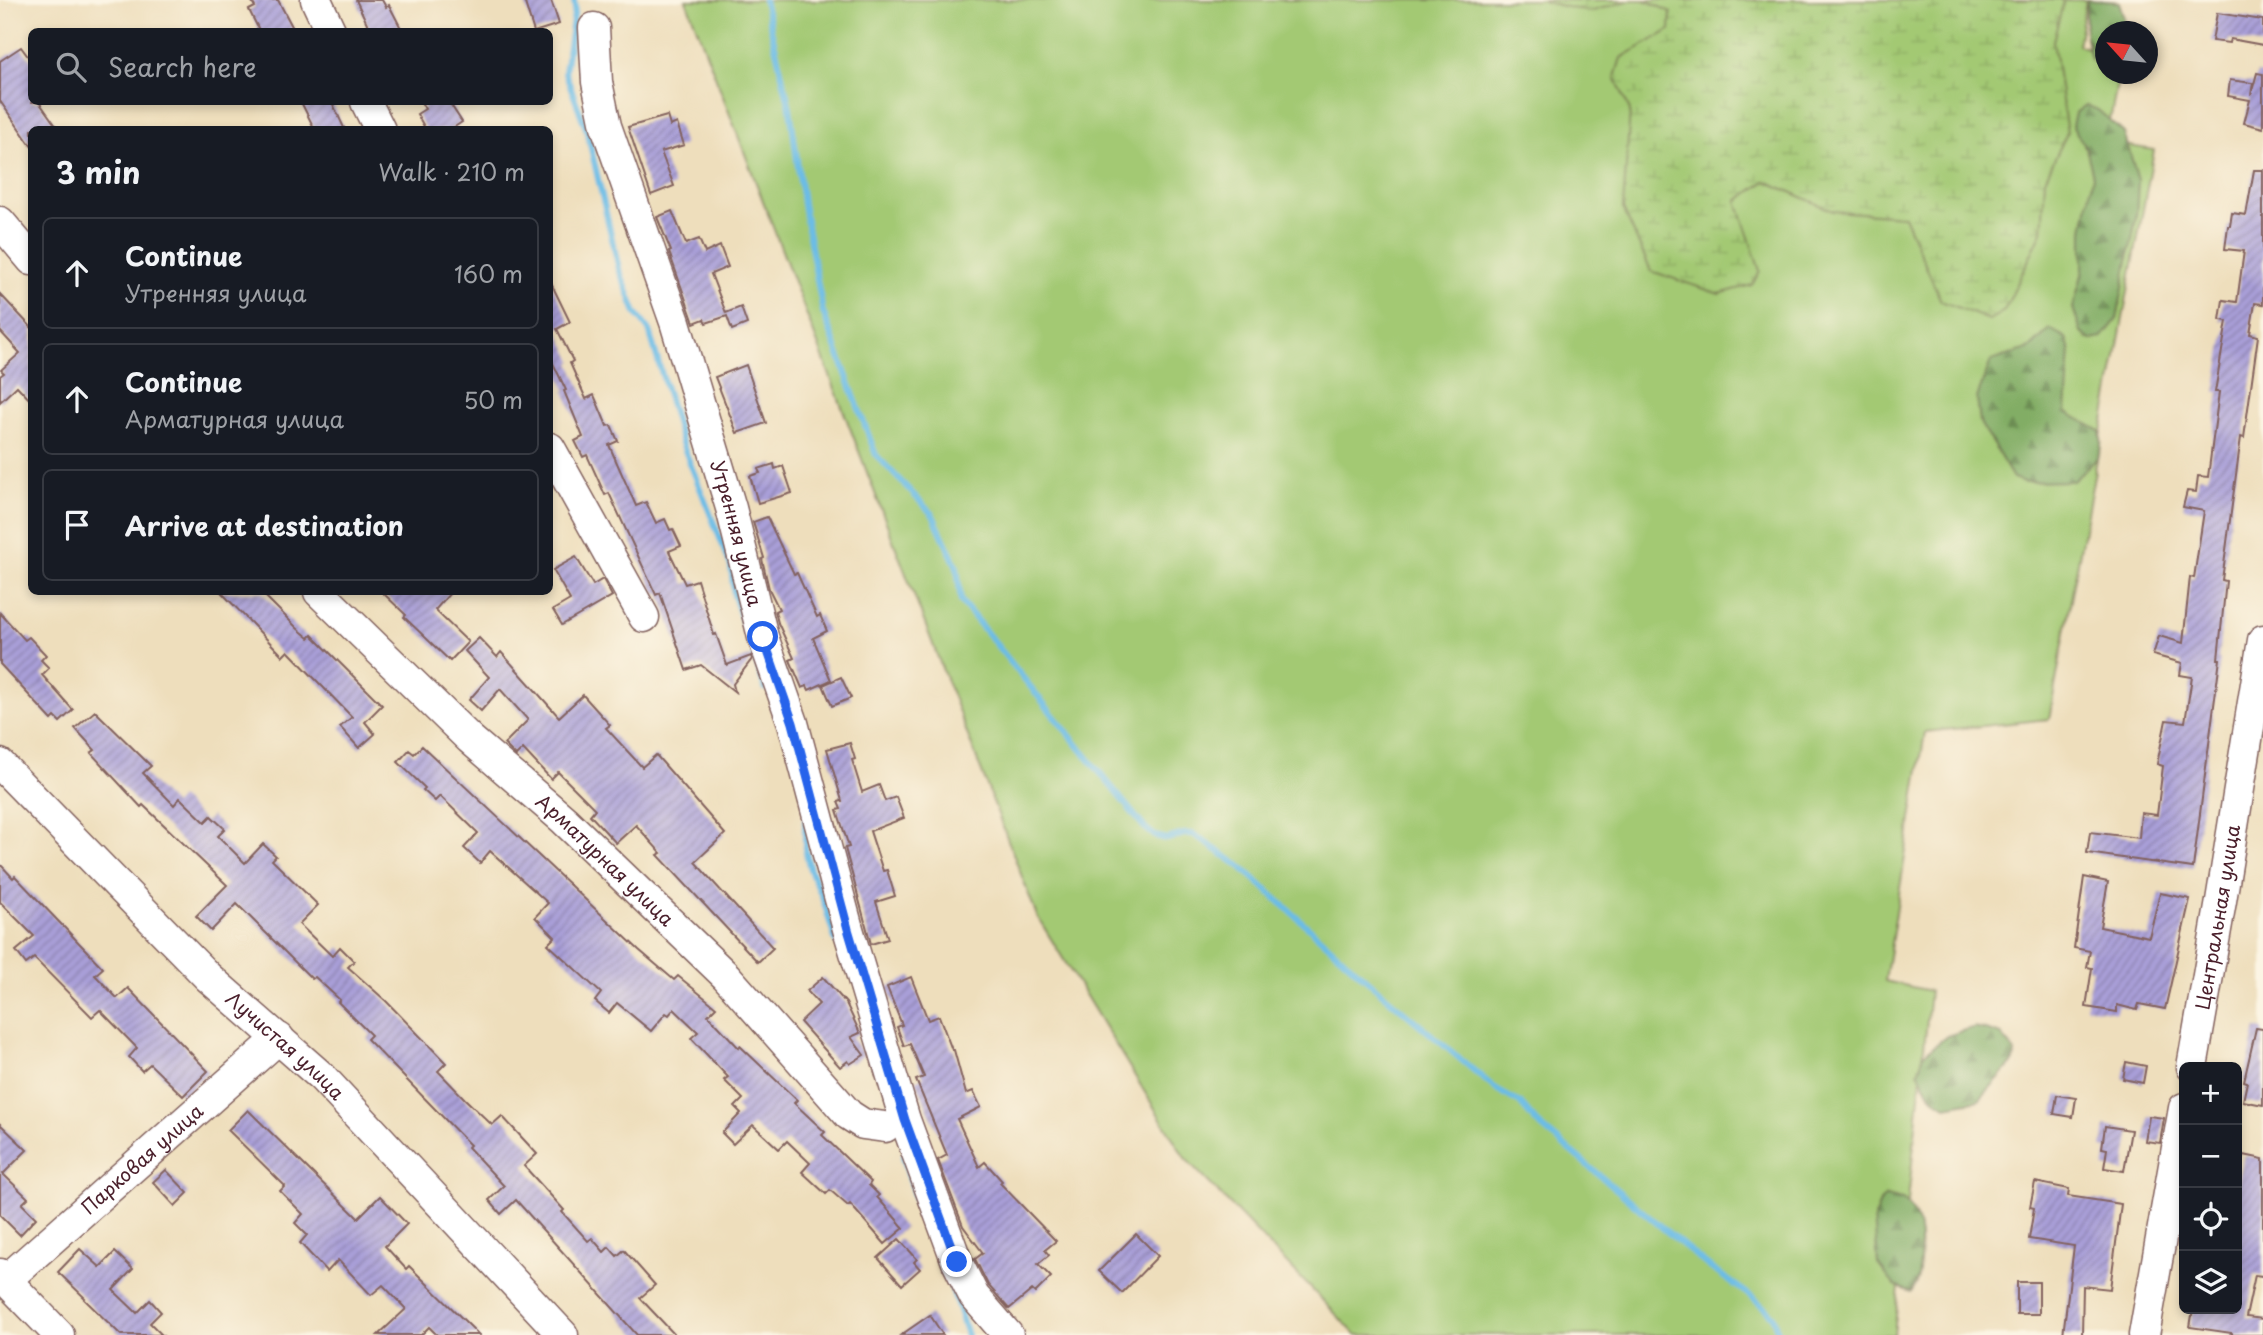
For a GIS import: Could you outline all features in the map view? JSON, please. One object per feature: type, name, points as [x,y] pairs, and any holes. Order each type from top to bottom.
[{"type":"street","points":[[316,0],[329,28]]},
{"type":"street","name":"Утренняя улица","points":[[594,28],[597,82],[606,126],[675,322],[731,508],[763,637],[793,723],[896,1123]]},
{"type":"street","points":[[368,105],[378,126]]},
{"type":"street","points":[[0,222],[28,255]]},
{"type":"street","points":[[553,453],[644,617]]},
{"type":"street","name":"Арматурная улица","points":[[322,595],[470,738],[564,820],[726,976],[849,1115],[863,1124],[896,1123]]},
{"type":"street","name":"Центральная улица","points":[[2193,1062],[2263,640]]},
{"type":"street","name":"Лучистая улица","points":[[0,764],[208,976],[322,1077],[563,1335]]},
{"type":"street","name":"Парковая улица","points":[[5,1287],[279,1038]]},
{"type":"street","points":[[896,1123],[974,1296],[1008,1335]]},
{"type":"street","points":[[2144,1335],[2181,1125]]},
{"type":"street","points":[[5,1287],[59,1335]]},
{"type":"green space","points":[[686,0],[2086,0],[2078,45],[2095,50],[2095,84],[2117,84],[2106,142],[2154,150],[2049,719],[1925,732],[1885,981],[1930,991],[1894,1335],[1356,1335],[1185,1158],[1037,916]]},
{"type":"green space","points":[[1543,0],[1631,0],[1589,12]]},
{"type":"green space","points":[[1645,0],[2064,0],[2053,41],[2067,133],[2045,179],[2042,232],[2004,311],[1989,320],[1941,301],[1904,216],[1833,211],[1766,181],[1737,201],[1760,271],[1752,285],[1719,294],[1651,271],[1623,209],[1630,110],[1615,77],[1621,58],[1670,30],[1671,12]]},
{"type":"green space","points":[[2087,0],[2119,2],[2125,21],[2095,21],[2095,60],[2091,59],[2085,33]]},
{"type":"green space","points":[[2086,105],[2098,110],[2124,133],[2138,180],[2136,218],[2117,319],[2102,338],[2090,340],[2081,332],[2073,308],[2083,271],[2083,230],[2093,176],[2086,148],[2072,126],[2075,113]]},
{"type":"green space","points":[[2050,329],[2066,338],[2070,350],[2066,412],[2100,431],[2101,448],[2096,460],[2073,481],[2024,482],[2013,478],[1980,423],[1977,398],[1991,361],[2030,348]]},
{"type":"green space","points":[[1975,1027],[2002,1035],[2015,1053],[2014,1061],[1979,1100],[1946,1106],[1931,1096],[1918,1072],[1924,1054],[1947,1036]]},
{"type":"green space","points":[[1886,1196],[1903,1200],[1917,1221],[1920,1265],[1911,1292],[1895,1286],[1878,1264],[1874,1217],[1881,1200]]},
{"type":"building","points":[[251,0],[278,0],[293,28],[258,28],[249,10],[255,7]]},
{"type":"building","points":[[356,0],[382,0],[386,7],[389,5],[401,28],[369,28]]},
{"type":"building","points":[[524,0],[551,0],[559,24],[533,28]]},
{"type":"building","points":[[2217,13],[2263,20],[2263,45],[2230,39],[2229,43],[2212,41]]},
{"type":"building","points":[[21,47],[28,57],[28,105],[41,105],[56,126],[28,126],[28,141],[0,101],[0,61]]},
{"type":"building","points":[[2257,73],[2263,74],[2263,128],[2244,123],[2250,100],[2228,96],[2230,80],[2253,83],[2251,95]]},
{"type":"building","points":[[302,105],[333,105],[343,126],[313,126]]},
{"type":"building","points":[[423,105],[451,105],[462,122],[456,126],[424,126],[417,114],[425,109]]},
{"type":"building","points":[[667,116],[670,126],[677,123],[684,145],[661,152],[674,186],[651,195],[628,127]]},
{"type":"building","points":[[2254,170],[2263,170],[2263,304],[2255,303],[2250,334],[2258,336],[2222,580],[2226,581],[2220,659],[2193,868],[2087,853],[2090,832],[2139,838],[2141,813],[2157,815],[2163,766],[2157,764],[2166,720],[2185,722],[2192,677],[2180,675],[2182,663],[2153,655],[2159,636],[2183,643],[2190,577],[2194,578],[2204,511],[2183,507],[2187,491],[2196,492],[2198,476],[2208,477],[2219,392],[2215,392],[2227,321],[2220,320],[2223,300],[2237,302],[2244,251],[2225,249],[2228,226],[2232,213],[2246,215]]},
{"type":"building","points":[[672,211],[686,244],[699,239],[705,253],[720,246],[728,267],[711,274],[726,313],[741,307],[747,324],[732,330],[727,316],[706,323],[704,319],[694,323],[657,217]]},
{"type":"building","points":[[553,287],[570,322],[557,329],[573,361],[570,363],[586,399],[594,395],[607,426],[611,425],[618,441],[609,445],[636,506],[646,502],[656,523],[665,519],[670,530],[673,529],[681,546],[669,551],[685,584],[697,580],[714,635],[716,634],[727,665],[751,656],[752,659],[733,684],[735,692],[701,665],[686,670],[660,593],[656,595],[609,493],[605,495],[587,455],[583,457],[575,441],[583,437],[564,391],[566,390],[553,363]]},
{"type":"building","points":[[0,294],[28,324],[28,398],[17,386],[0,402],[0,376],[4,373],[1,370],[20,353],[0,331]]},
{"type":"building","points":[[746,365],[766,423],[737,433],[715,377]]},
{"type":"building","points":[[774,464],[775,469],[783,466],[792,493],[758,503],[750,476],[760,473],[758,469]]},
{"type":"building","points":[[767,517],[794,574],[797,573],[817,617],[820,615],[827,631],[813,638],[831,680],[809,690],[807,686],[802,688],[790,660],[794,658],[778,623],[775,611],[779,609],[769,589],[762,559],[764,558],[753,522]]},
{"type":"building","points":[[576,557],[593,585],[603,579],[612,596],[562,625],[553,610],[570,600],[553,570]]},
{"type":"building","points":[[224,595],[264,595],[309,638],[312,635],[382,705],[365,722],[375,734],[359,748],[340,727],[352,717],[288,651],[283,656]]},
{"type":"building","points":[[385,595],[448,595],[435,610],[468,642],[450,661],[404,617],[406,615]]},
{"type":"building","points":[[0,613],[25,640],[29,637],[46,655],[41,660],[49,668],[42,675],[73,710],[60,722],[55,717],[52,720],[0,664]]},
{"type":"building","points":[[479,638],[497,657],[501,652],[559,717],[583,695],[610,725],[606,728],[642,767],[656,755],[725,834],[695,862],[773,948],[758,962],[658,855],[661,853],[636,825],[616,843],[590,815],[595,809],[558,772],[551,779],[523,749],[516,756],[504,744],[528,720],[500,689],[481,711],[469,700],[489,677],[465,651]]},
{"type":"building","points":[[841,677],[851,698],[832,706],[823,685]]},
{"type":"building","points":[[95,711],[151,766],[143,773],[174,805],[180,798],[205,822],[211,816],[225,829],[218,836],[245,863],[263,844],[276,856],[272,860],[318,905],[299,924],[332,956],[340,947],[354,961],[348,967],[386,1001],[446,1063],[438,1071],[492,1125],[502,1116],[537,1154],[524,1166],[588,1241],[592,1238],[604,1252],[609,1247],[617,1256],[624,1250],[655,1285],[640,1298],[675,1335],[637,1335],[516,1200],[501,1214],[489,1200],[504,1186],[468,1147],[470,1145],[367,1039],[371,1035],[338,1002],[340,1000],[315,977],[312,979],[237,904],[211,931],[196,916],[227,885],[143,805],[141,807],[91,753],[95,750],[75,728]]},
{"type":"building","points":[[850,743],[855,759],[852,760],[862,792],[879,785],[885,801],[896,797],[904,818],[870,831],[883,871],[887,870],[895,896],[876,902],[888,939],[871,944],[845,848],[849,847],[837,810],[841,809],[838,802],[842,801],[827,749]]},
{"type":"building","points":[[422,746],[639,950],[674,980],[678,976],[716,1007],[708,1015],[739,1048],[740,1046],[797,1100],[794,1103],[825,1132],[822,1135],[871,1182],[869,1185],[879,1195],[877,1197],[904,1228],[885,1244],[850,1204],[848,1206],[830,1190],[826,1194],[802,1172],[810,1163],[787,1141],[779,1149],[753,1125],[733,1144],[722,1133],[741,1113],[735,1107],[743,1099],[724,1080],[728,1077],[691,1038],[698,1032],[674,1009],[669,1015],[666,1013],[651,1031],[617,1003],[609,1013],[595,1001],[601,993],[548,944],[555,937],[535,917],[548,903],[490,851],[480,863],[464,848],[478,833],[440,796],[435,801],[398,762],[409,750],[414,754]]},
{"type":"building","points":[[0,864],[13,878],[15,876],[103,968],[95,975],[117,998],[128,988],[208,1071],[183,1096],[150,1064],[142,1071],[129,1057],[137,1048],[100,1010],[92,1017],[34,958],[26,964],[16,951],[34,936],[0,902]]},
{"type":"building","points":[[2084,877],[2108,882],[2100,927],[2149,937],[2160,893],[2190,899],[2165,1009],[2139,1004],[2137,1010],[2117,1005],[2117,1012],[2086,1007],[2092,968],[2087,967],[2090,951],[2074,948]]},
{"type":"building","points":[[823,977],[846,1003],[860,1033],[851,1037],[864,1055],[840,1067],[800,1022],[819,1004],[807,991]]},
{"type":"building","points":[[911,977],[928,1020],[939,1016],[954,1050],[966,1094],[973,1091],[981,1107],[957,1119],[979,1167],[985,1162],[1002,1181],[1000,1183],[1056,1241],[1045,1250],[1049,1255],[1038,1264],[1051,1277],[1035,1293],[1032,1290],[1009,1309],[988,1285],[975,1259],[983,1253],[963,1226],[938,1160],[947,1155],[916,1080],[924,1077],[910,1044],[904,1046],[897,1027],[902,1025],[887,987]]},
{"type":"building","points":[[2256,1028],[2263,1029],[2263,1105],[2243,1101],[2247,1082],[2244,1081]]},
{"type":"building","points":[[2126,1062],[2146,1066],[2143,1083],[2123,1079]]},
{"type":"building","points":[[2057,1095],[2076,1098],[2073,1117],[2054,1114]]},
{"type":"building","points":[[248,1110],[358,1218],[380,1196],[407,1224],[385,1246],[406,1269],[409,1266],[479,1335],[437,1335],[429,1327],[421,1335],[378,1335],[406,1309],[383,1285],[371,1295],[338,1260],[327,1272],[300,1243],[307,1235],[295,1223],[303,1214],[280,1191],[285,1186],[228,1130]]},
{"type":"building","points":[[2149,1116],[2164,1118],[2160,1143],[2145,1141]]},
{"type":"building","points":[[0,1124],[27,1150],[3,1174],[28,1198],[22,1204],[36,1218],[20,1235],[0,1215]]},
{"type":"building","points":[[2105,1126],[2131,1130],[2124,1171],[2104,1168],[2107,1149],[2102,1148]]},
{"type":"building","points":[[2244,1155],[2263,1159],[2263,1276],[2255,1275],[2246,1317],[2263,1319],[2263,1335],[2232,1335],[2190,1327],[2192,1314],[2242,1314]]},
{"type":"building","points":[[166,1170],[188,1193],[175,1206],[153,1182]]},
{"type":"building","points":[[2035,1182],[2069,1189],[2068,1196],[2121,1204],[2110,1289],[2083,1286],[2082,1335],[2063,1335],[2074,1246],[2029,1239],[2034,1208],[2030,1207]]},
{"type":"building","points":[[1136,1234],[1158,1256],[1122,1293],[1099,1271]]},
{"type":"building","points":[[899,1239],[917,1259],[914,1262],[920,1269],[902,1285],[878,1258]]},
{"type":"building","points":[[80,1249],[100,1267],[115,1252],[133,1269],[113,1290],[137,1313],[150,1300],[161,1312],[150,1323],[162,1335],[121,1335],[58,1272]]},
{"type":"building","points":[[2017,1282],[2039,1282],[2039,1314],[2017,1314]]},
{"type":"building","points":[[930,1315],[943,1335],[901,1335]]},
{"type":"waterway","points":[[574,0],[565,72],[587,131],[619,269],[636,313],[649,330],[682,443],[731,566],[734,595],[749,642]]},
{"type":"waterway","points":[[764,0],[790,108],[803,204],[823,312],[876,455],[933,515],[957,567],[961,601],[1144,827],[1155,836],[1167,839],[1193,834],[1240,866],[1376,988],[1497,1090],[1520,1103],[1537,1123],[1708,1266],[1755,1299],[1773,1316],[1778,1335]]},
{"type":"waterway","points":[[754,655],[765,688]]},
{"type":"waterway","points":[[805,821],[805,848],[810,870],[822,896],[836,942]]},
{"type":"waterway","points":[[903,1156],[918,1209],[940,1257]]},
{"type":"waterway","points":[[946,1270],[967,1335]]},
{"type":"route","points":[[763,637],[793,723],[848,929],[905,1120],[957,1262]]}]
